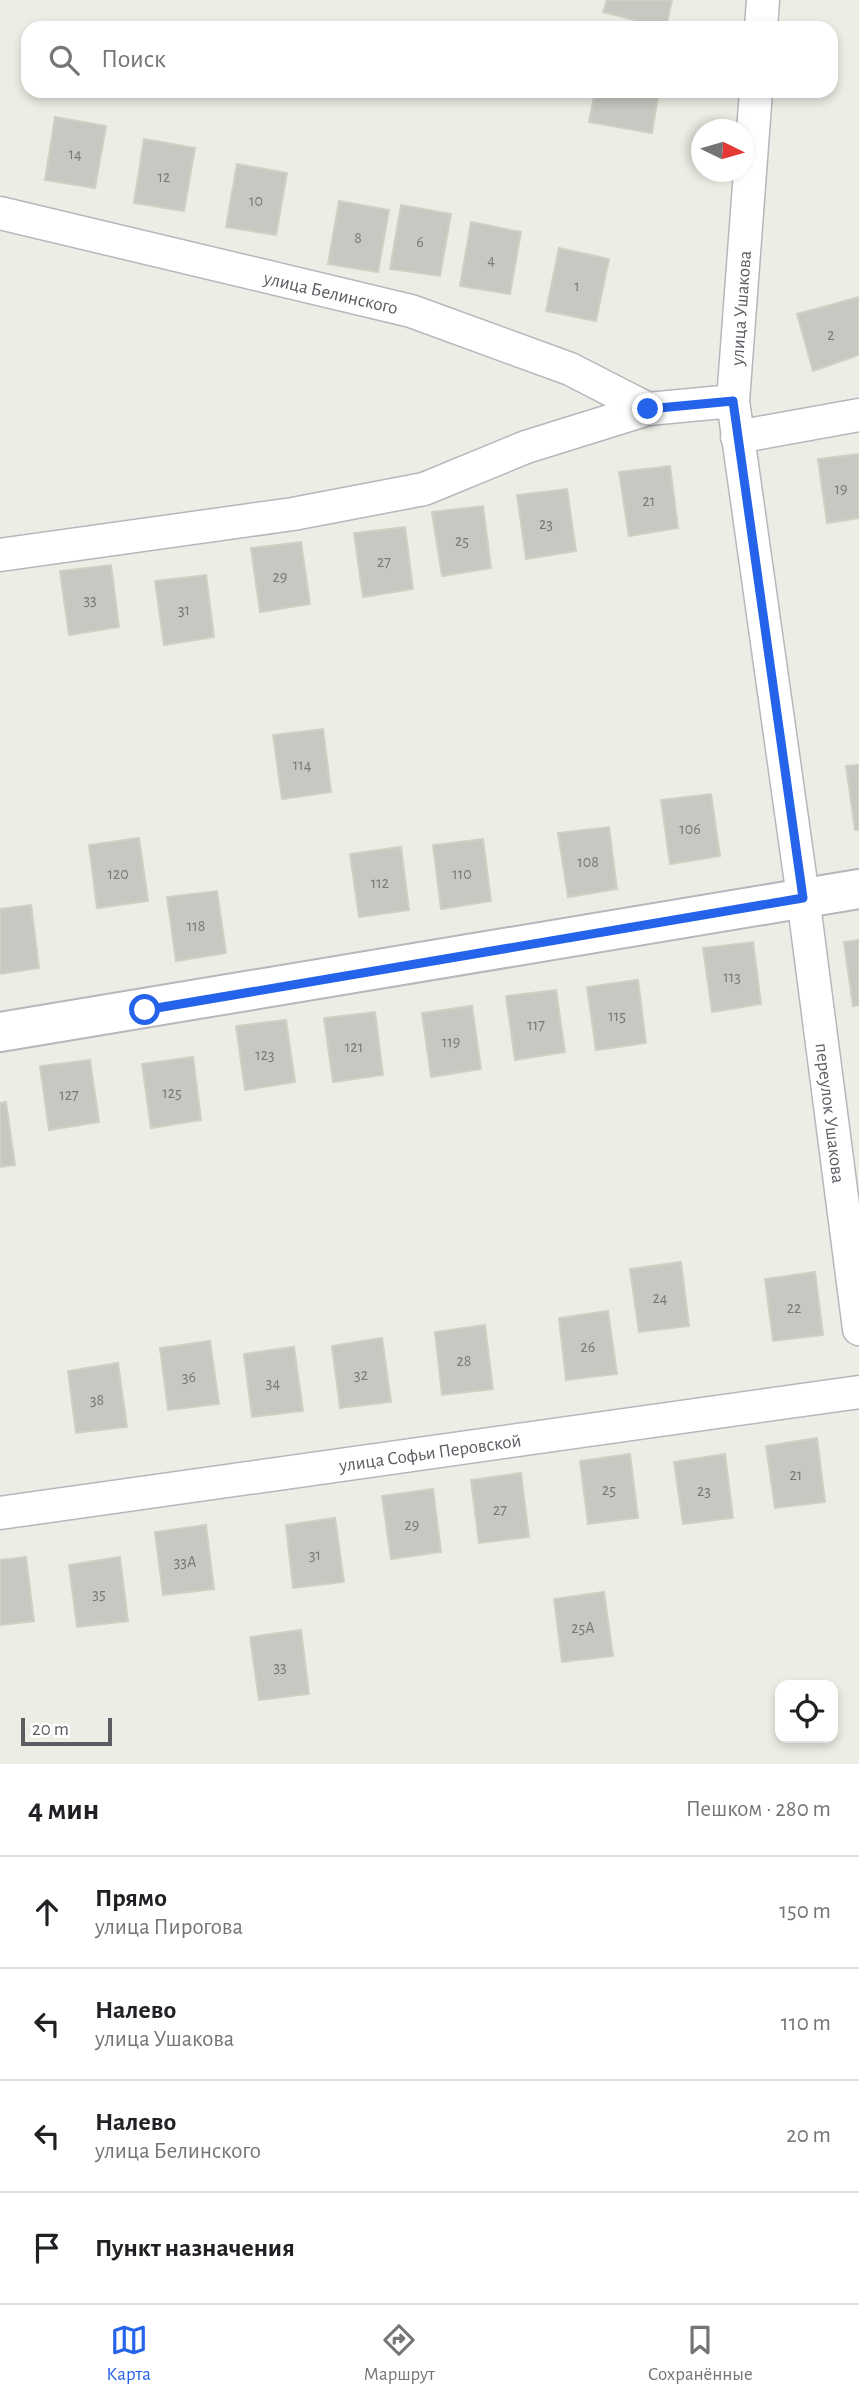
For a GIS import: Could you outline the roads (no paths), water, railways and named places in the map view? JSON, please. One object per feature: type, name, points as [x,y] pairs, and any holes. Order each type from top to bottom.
[{"type":"street","points":[[762,21],[763,0]]},
{"type":"street","name":"улица Ушакова","points":[[755,98],[733,401],[803,898]]},
{"type":"street","name":"улица Белинского","points":[[0,213],[411,311],[570,369],[648,409]]},
{"type":"street","points":[[0,555],[293,514],[424,489],[526,447],[648,409],[733,401]]},
{"type":"street","points":[[737,437],[859,415]]},
{"type":"street","points":[[0,1032],[158,1008],[859,889]]},
{"type":"street","name":"переулок Ушакова","points":[[803,898],[859,1329]]},
{"type":"street","name":"улица Софьи Перовской","points":[[0,1513],[859,1392]]}]
